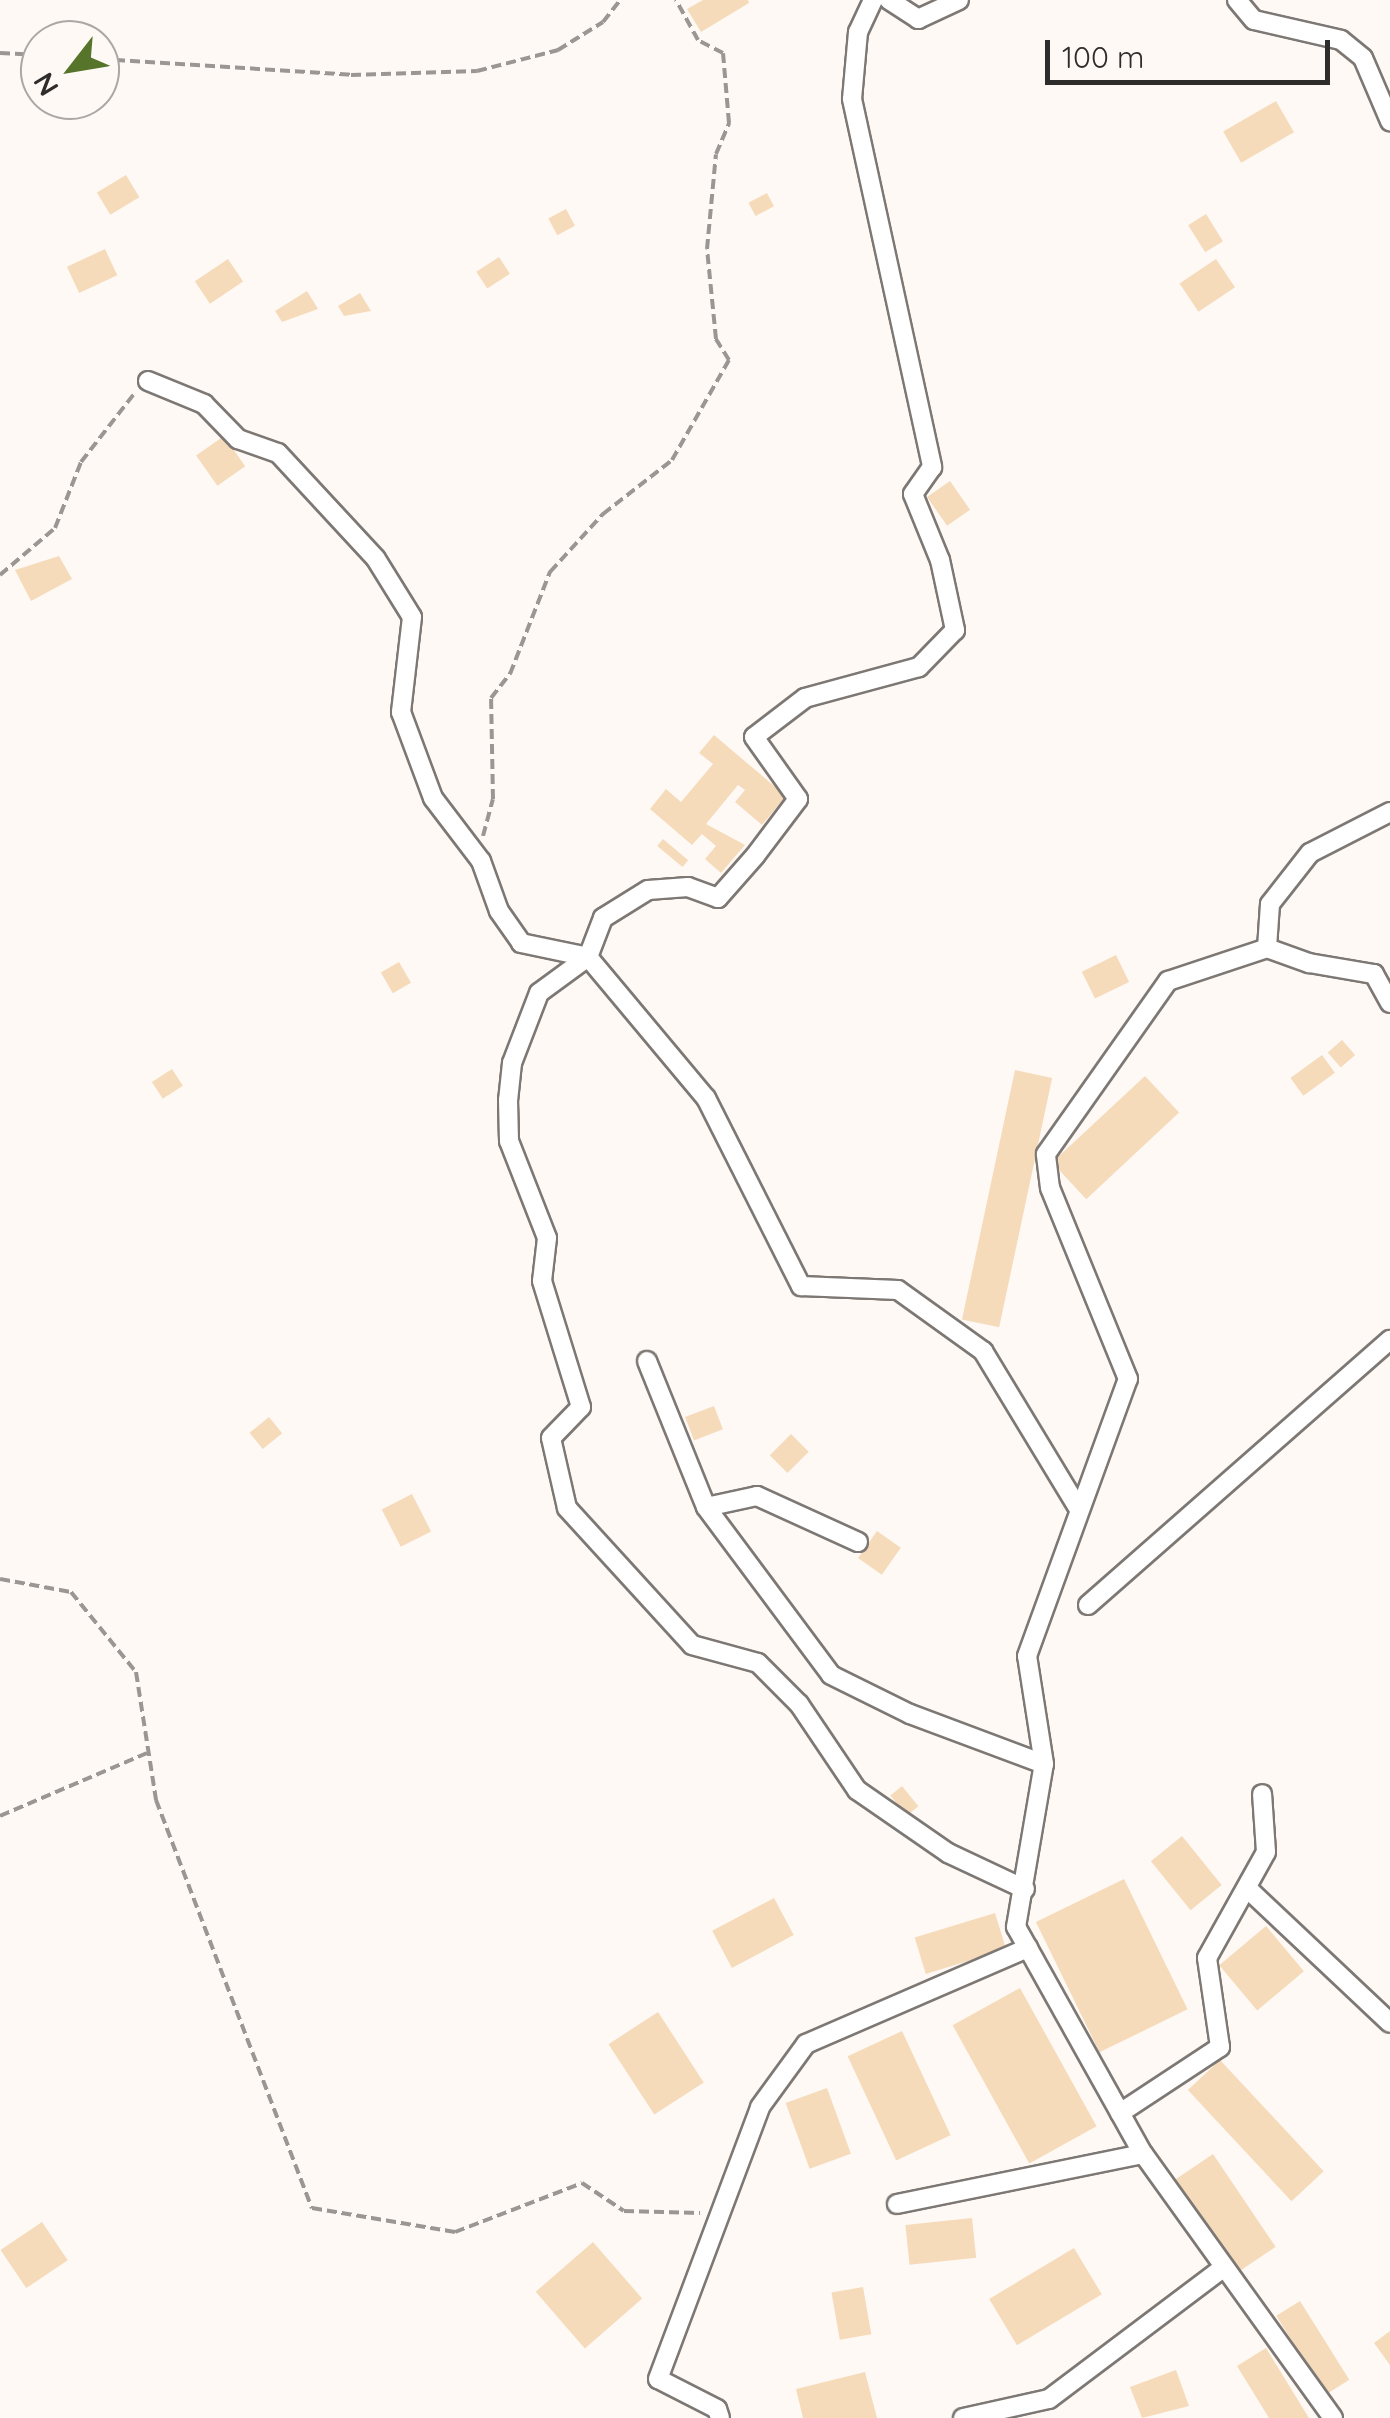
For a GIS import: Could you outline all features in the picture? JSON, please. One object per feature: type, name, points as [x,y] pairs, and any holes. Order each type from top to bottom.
[{"type":"street","points":[[873,0],[858,32],[852,99],[932,467],[913,494],[940,560],[955,630],[919,667],[805,698],[754,737],[798,798],[718,898],[688,887],[648,890],[603,918],[588,957],[540,993],[512,1063],[509,1141],[547,1238],[542,1281],[581,1408],[552,1438],[567,1508],[692,1645],[758,1663],[799,1704],[857,1790],[948,1854],[1025,1888]]},
{"type":"street","points":[[889,0],[918,19],[959,0]]},
{"type":"street","points":[[1237,0],[1254,20],[1341,40],[1363,58],[1390,121]]},
{"type":"street","points":[[148,380],[204,404],[238,439],[278,453],[376,559],[412,617],[401,712],[406,730],[433,798],[481,860],[499,911],[520,943],[588,957],[706,1098],[801,1286],[898,1290],[983,1351],[1078,1508]]},
{"type":"street","points":[[1266,948],[1270,904],[1310,853],[1390,812]]},
{"type":"street","points":[[1333,2418],[1142,2154],[1016,1927],[1044,1764],[1027,1656],[1128,1379],[1050,1188],[1046,1154],[1168,981],[1266,948],[1309,963],[1374,974],[1390,1003]]},
{"type":"street","points":[[1088,1606],[1390,1340]]},
{"type":"street","points":[[647,1360],[706,1506],[830,1675],[910,1714],[1044,1764]]},
{"type":"street","points":[[706,1506],[757,1496],[858,1542]]},
{"type":"street","points":[[1120,2112],[1220,2047],[1206,1958],[1266,1852],[1262,1794]]},
{"type":"street","points":[[1248,1889],[1390,2023]]},
{"type":"street","points":[[720,2418],[716,2409],[658,2379],[760,2107],[806,2044],[1028,1948]]},
{"type":"street","points":[[897,2204],[1142,2154]]},
{"type":"street","points":[[963,2418],[1048,2399],[1224,2266]]},
{"type":"path","points":[[120,60],[351,75],[477,70],[558,50],[604,22],[620,0]]},
{"type":"path","points":[[481,860],[494,799],[491,698],[510,674],[550,572],[603,514],[672,460],[729,360],[716,339],[707,249],[716,154],[729,123],[724,54],[698,40],[676,0]]},
{"type":"path","points":[[0,576],[56,528],[80,462],[148,380]]},
{"type":"path","points":[[0,1580],[71,1592],[136,1672],[163,1818],[312,2208],[455,2232],[582,2183],[624,2211],[720,2213]]},
{"type":"path","points":[[0,1816],[149,1752]]},
{"type":"building","points":[[703,0],[749,3],[701,32],[687,9]]},
{"type":"building","points":[[1276,101],[1294,132],[1241,163],[1223,132]]},
{"type":"building","points":[[126,175],[139,197],[110,215],[97,193]]},
{"type":"building","points":[[767,193],[774,206],[756,216],[748,203]]},
{"type":"building","points":[[566,209],[575,226],[557,235],[548,218]]},
{"type":"building","points":[[1206,214],[1223,241],[1205,252],[1188,225]]},
{"type":"building","points":[[105,249],[117,275],[79,293],[67,267]]},
{"type":"building","points":[[499,257],[510,274],[487,288],[476,272]]},
{"type":"building","points":[[228,259],[243,281],[210,304],[195,281]]},
{"type":"building","points":[[1216,259],[1235,287],[1199,312],[1180,284]]},
{"type":"building","points":[[307,291],[318,309],[282,322],[275,311]]},
{"type":"building","points":[[360,293],[371,311],[344,316],[338,306]]},
{"type":"building","points":[[224,436],[245,466],[217,486],[196,456]]},
{"type":"building","points":[[950,481],[970,510],[947,526],[927,497]]},
{"type":"building","points":[[59,556],[72,579],[31,601],[15,570]]},
{"type":"building","points":[[714,735],[786,796],[762,825],[735,802],[745,790],[738,785],[706,824],[745,845],[721,873],[705,859],[716,846],[702,834],[692,845],[650,809],[666,789],[681,802],[713,764],[699,753]]},
{"type":"building","points":[[663,839],[688,860],[682,867],[657,846]]},
{"type":"building","points":[[1116,955],[1129,982],[1095,999],[1082,972]]},
{"type":"building","points":[[399,962],[411,983],[393,993],[381,972]]},
{"type":"building","points":[[1342,1040],[1355,1055],[1341,1068],[1328,1052]]},
{"type":"building","points":[[1322,1055],[1335,1073],[1303,1096],[1290,1078]]},
{"type":"building","points":[[172,1069],[183,1086],[163,1099],[152,1082]]},
{"type":"building","points":[[1015,1070],[1052,1078],[999,1327],[962,1319]]},
{"type":"building","points":[[1145,1076],[1179,1113],[1086,1199],[1052,1163]]},
{"type":"building","points":[[714,1406],[723,1429],[694,1440],[685,1417]]},
{"type":"building","points":[[269,1417],[282,1433],[263,1449],[250,1433]]},
{"type":"building","points":[[791,1434],[809,1452],[787,1473],[770,1455]]},
{"type":"building","points":[[412,1494],[431,1531],[401,1547],[382,1509]]},
{"type":"building","points":[[877,1531],[901,1548],[882,1575],[858,1558]]},
{"type":"building","points":[[902,1786],[918,1806],[907,1816],[890,1795]]},
{"type":"building","points":[[1182,1836],[1222,1885],[1191,1910],[1151,1861]]},
{"type":"building","points":[[1124,1879],[1188,2009],[1099,2052],[1036,1922]]},
{"type":"building","points":[[774,1898],[794,1935],[732,1968],[712,1931]]},
{"type":"building","points":[[995,1913],[1006,1949],[926,1974],[915,1938]]},
{"type":"building","points":[[1266,1926],[1304,1971],[1257,2010],[1219,1965]]},
{"type":"building","points":[[1020,1988],[1097,2126],[1029,2164],[953,2025]]},
{"type":"building","points":[[658,2012],[704,2082],[654,2115],[609,2044]]},
{"type":"building","points":[[902,2031],[951,2135],[896,2161],[848,2056]]},
{"type":"building","points":[[1220,2060],[1324,2171],[1291,2201],[1188,2090]]},
{"type":"building","points":[[827,2088],[851,2154],[810,2169],[786,2103]]},
{"type":"building","points":[[1213,2154],[1276,2247],[1238,2272],[1176,2179]]},
{"type":"building","points":[[972,2218],[976,2258],[910,2265],[905,2225]]},
{"type":"building","points":[[42,2222],[68,2260],[26,2288],[1,2250]]},
{"type":"building","points":[[593,2242],[642,2299],[585,2348],[536,2292]]},
{"type":"building","points":[[1074,2248],[1102,2294],[1017,2345],[989,2299]]},
{"type":"building","points":[[863,2287],[871,2334],[840,2340],[831,2293]]},
{"type":"building","points":[[1300,2301],[1349,2380],[1326,2395],[1276,2316]]},
{"type":"building","points":[[1390,2331],[1390,2365],[1374,2343]]},
{"type":"building","points":[[1266,2348],[1309,2418],[1269,2418],[1237,2366]]},
{"type":"building","points":[[1176,2370],[1189,2406],[1142,2418],[1130,2387]]},
{"type":"building","points":[[865,2372],[877,2418],[803,2418],[796,2389]]}]
